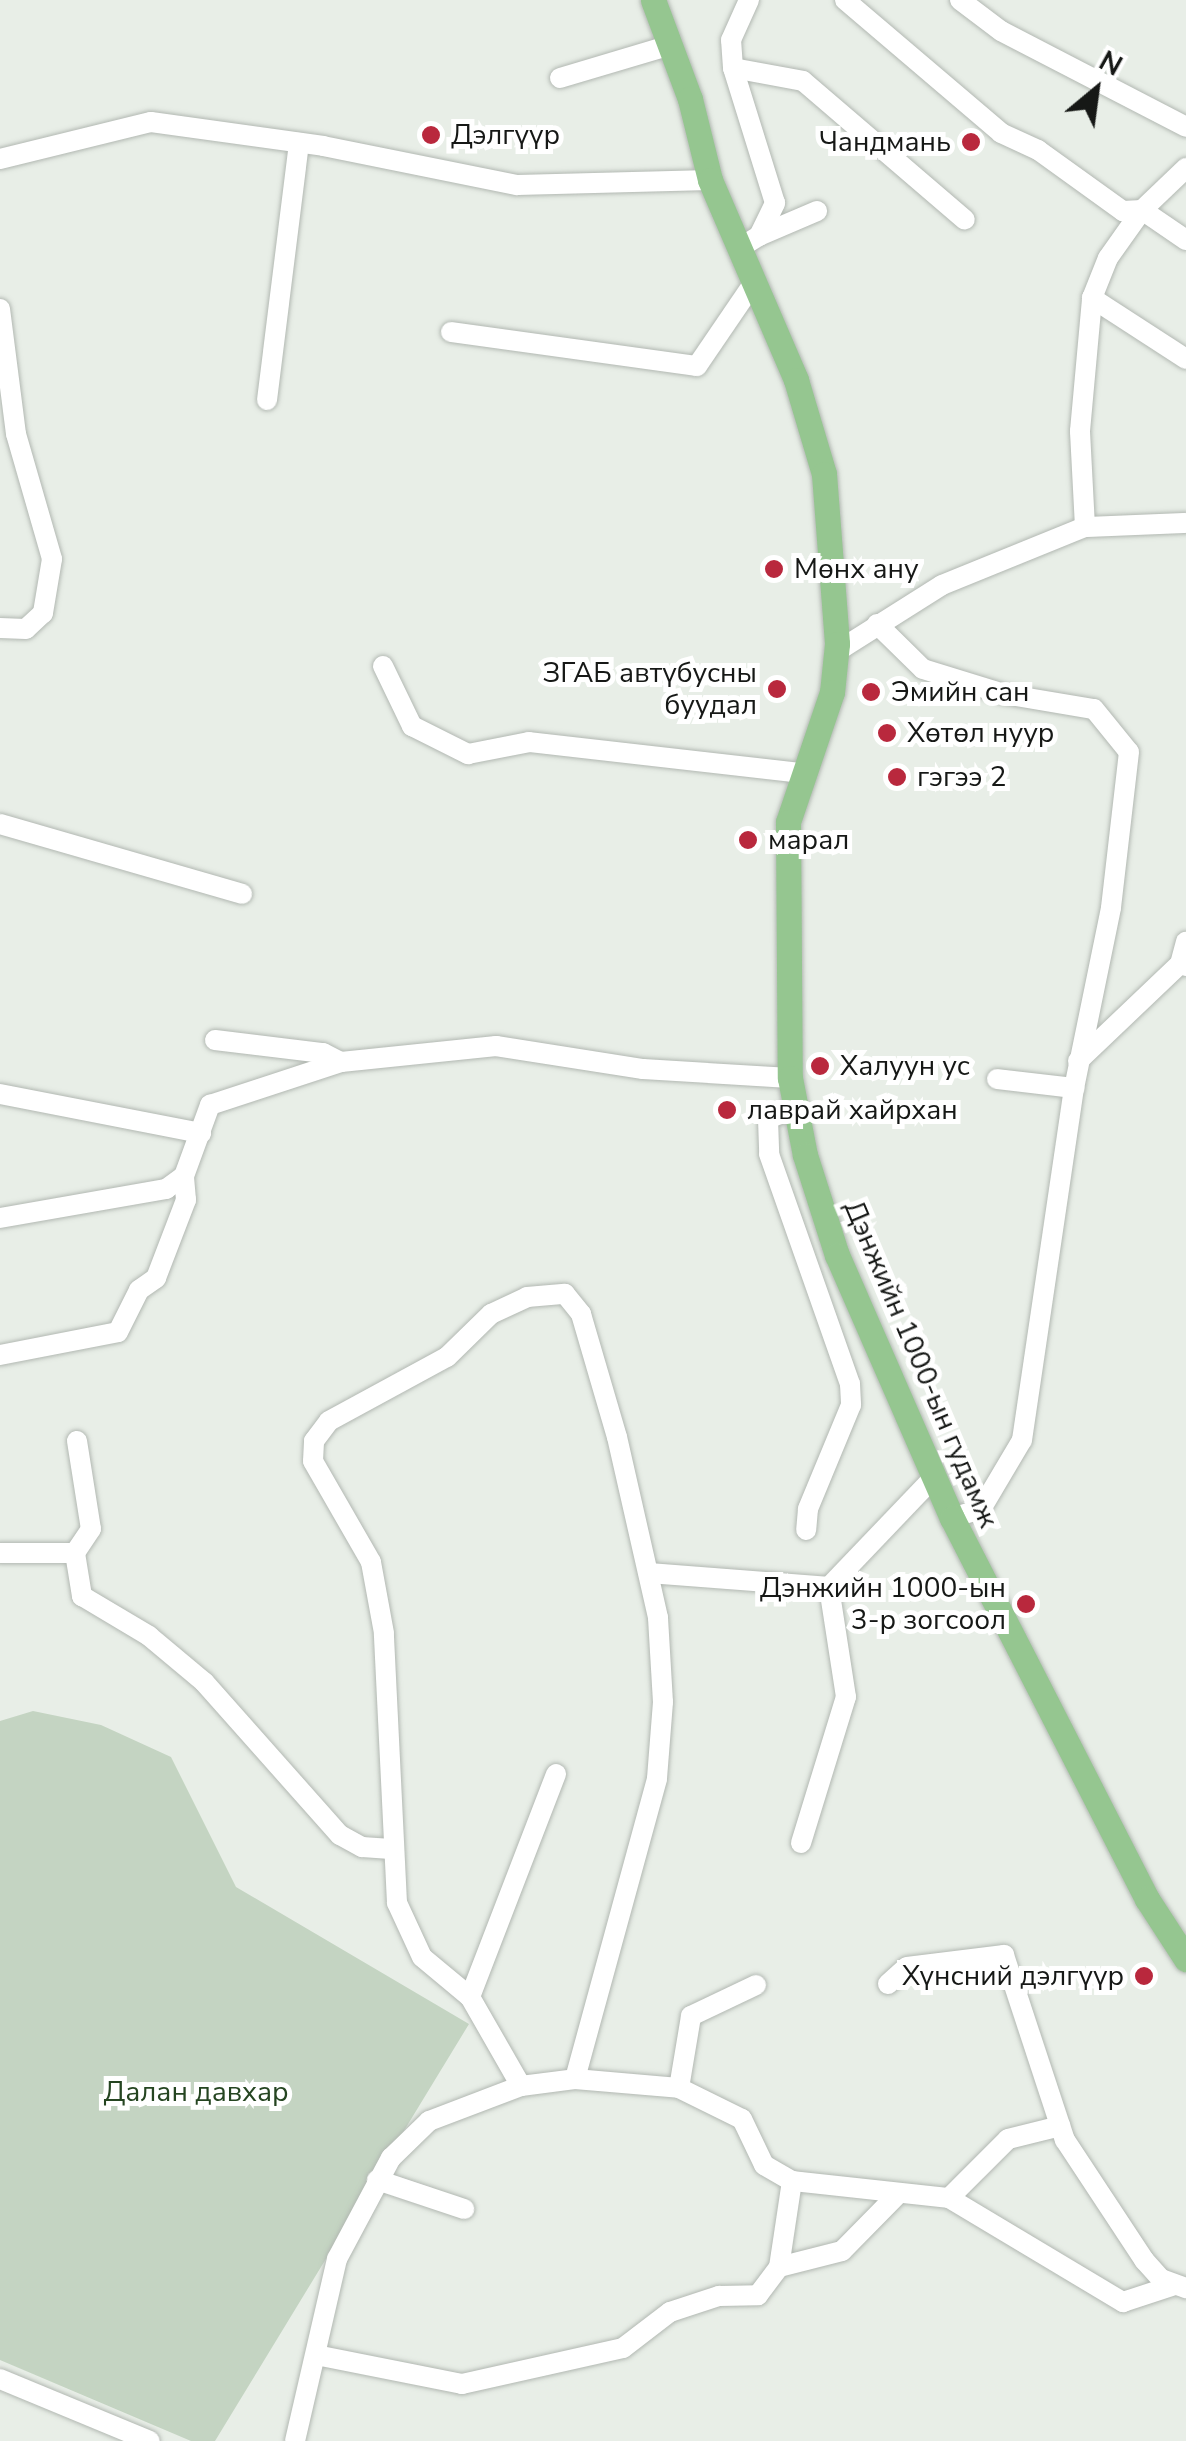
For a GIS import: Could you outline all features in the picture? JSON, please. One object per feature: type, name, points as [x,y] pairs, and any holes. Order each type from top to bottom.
[{"type":"main road","name":"Дэнжийн 1000-ын гудамж","points":[[653,0],[710,180],[749,243],[752,284],[796,380],[824,474],[836,652],[832,692],[788,822],[790,1078],[796,1108],[837,1255],[952,1518],[1147,1899],[1186,1958]]},
{"type":"street","points":[[749,0],[731,40],[733,68],[776,203],[749,243]]},
{"type":"street","points":[[845,0],[1001,133],[1038,150],[1123,210],[1142,210],[1186,240]]},
{"type":"street","points":[[960,0],[1014,38],[1186,127]]},
{"type":"street","points":[[560,78],[670,45]]},
{"type":"street","points":[[733,68],[803,81],[966,220]]},
{"type":"street","points":[[0,158],[151,122],[299,143],[517,185],[710,180]]},
{"type":"street","points":[[267,400],[299,143]]},
{"type":"street","points":[[1085,527],[1080,432],[1092,298],[1108,258],[1142,210],[1186,168]]},
{"type":"street","points":[[749,243],[816,211]]},
{"type":"street","points":[[451,332],[697,366],[752,284]]},
{"type":"street","points":[[1092,298],[1186,359]]},
{"type":"street","points":[[0,309],[16,434],[52,560],[44,613],[26,629],[0,628]]},
{"type":"street","points":[[836,652],[876,624],[981,567],[1085,527],[1186,524]]},
{"type":"street","points":[[876,624],[923,669],[1004,694],[1094,709],[1129,752],[1111,908],[1078,1061],[1022,1440],[981,1509],[952,1518]]},
{"type":"street","points":[[382,666],[412,726],[468,754],[529,742],[803,773]]},
{"type":"street","points":[[0,824],[242,894]]},
{"type":"street","points":[[1078,1061],[1183,965],[1186,942]]},
{"type":"street","points":[[214,1040],[322,1053],[341,1062]]},
{"type":"street","points":[[0,1355],[118,1332],[139,1290],[156,1278],[186,1200],[184,1176],[210,1105],[341,1062],[496,1046],[644,1070],[790,1078]]},
{"type":"street","points":[[997,1078],[1074,1088]]},
{"type":"street","points":[[0,1094],[201,1133]]},
{"type":"street","points":[[796,1108],[768,1118],[769,1154],[850,1384],[851,1405],[808,1509],[806,1530]]},
{"type":"street","points":[[0,1218],[166,1189],[184,1176]]},
{"type":"street","points":[[521,2086],[470,1997],[422,1957],[407,1931],[391,1848],[384,1632],[371,1562],[313,1461],[314,1441],[329,1421],[448,1357],[491,1314],[527,1297],[565,1294],[581,1314],[650,1574],[663,1687],[661,1758],[574,2078]]},
{"type":"street","points":[[77,1441],[91,1530],[75,1553],[82,1596],[148,1636],[204,1682],[340,1835],[362,1847],[391,1848]]},
{"type":"street","points":[[829,1587],[934,1476]]},
{"type":"street","points":[[0,1553],[75,1553]]},
{"type":"street","points":[[650,1574],[829,1587]]},
{"type":"street","points":[[802,1843],[846,1697],[829,1587]]},
{"type":"street","points":[[470,1997],[556,1774]]},
{"type":"street","points":[[888,1984],[908,1967],[1004,1955],[1060,2126],[1144,2260],[1179,2287]]},
{"type":"street","points":[[679,2088],[691,2016],[756,1985]]},
{"type":"street","points":[[295,2441],[337,2258],[377,2180],[429,2121],[521,2086],[574,2078],[679,2088],[742,2119],[764,2165],[792,2181],[949,2198],[1116,2300],[1132,2302],[1179,2287]]},
{"type":"street","points":[[949,2198],[1008,2139],[1060,2126]]},
{"type":"street","points":[[377,2180],[464,2209]]},
{"type":"street","points":[[316,2355],[462,2384],[622,2348],[670,2312],[719,2296],[758,2295],[779,2266],[792,2181]]},
{"type":"street","points":[[779,2266],[842,2250],[898,2194]]},
{"type":"street","points":[[0,2379],[150,2441]]},
{"type":"green space","name":"Далан давхар","points":[[33,1711],[101,1725],[171,1757],[236,1887],[469,2024],[215,2441],[191,2441],[0,2360],[0,1721]]},
{"type":"place","name":"Дэлгүүр","points":[[431,135]]},
{"type":"place","name":"Чандмань","points":[[971,142]]},
{"type":"place","name":"Мөнх ану","points":[[774,569]]},
{"type":"place","name":"ЗГАБ автүбусны буудал","points":[[777,689]]},
{"type":"place","name":"Эмийн сан","points":[[871,692]]},
{"type":"place","name":"Хөтөл нуур","points":[[887,733]]},
{"type":"place","name":"гэгээ 2","points":[[897,777]]},
{"type":"place","name":"марал","points":[[748,840]]},
{"type":"place","name":"Халуун ус","points":[[820,1066]]},
{"type":"place","name":"лаврай хайрхан","points":[[727,1110]]},
{"type":"place","name":"Дэнжийн 1000-ын 3-р зогсоол","points":[[1026,1604]]},
{"type":"place","name":"Хүнсний дэлгүүр","points":[[1144,1976]]}]
